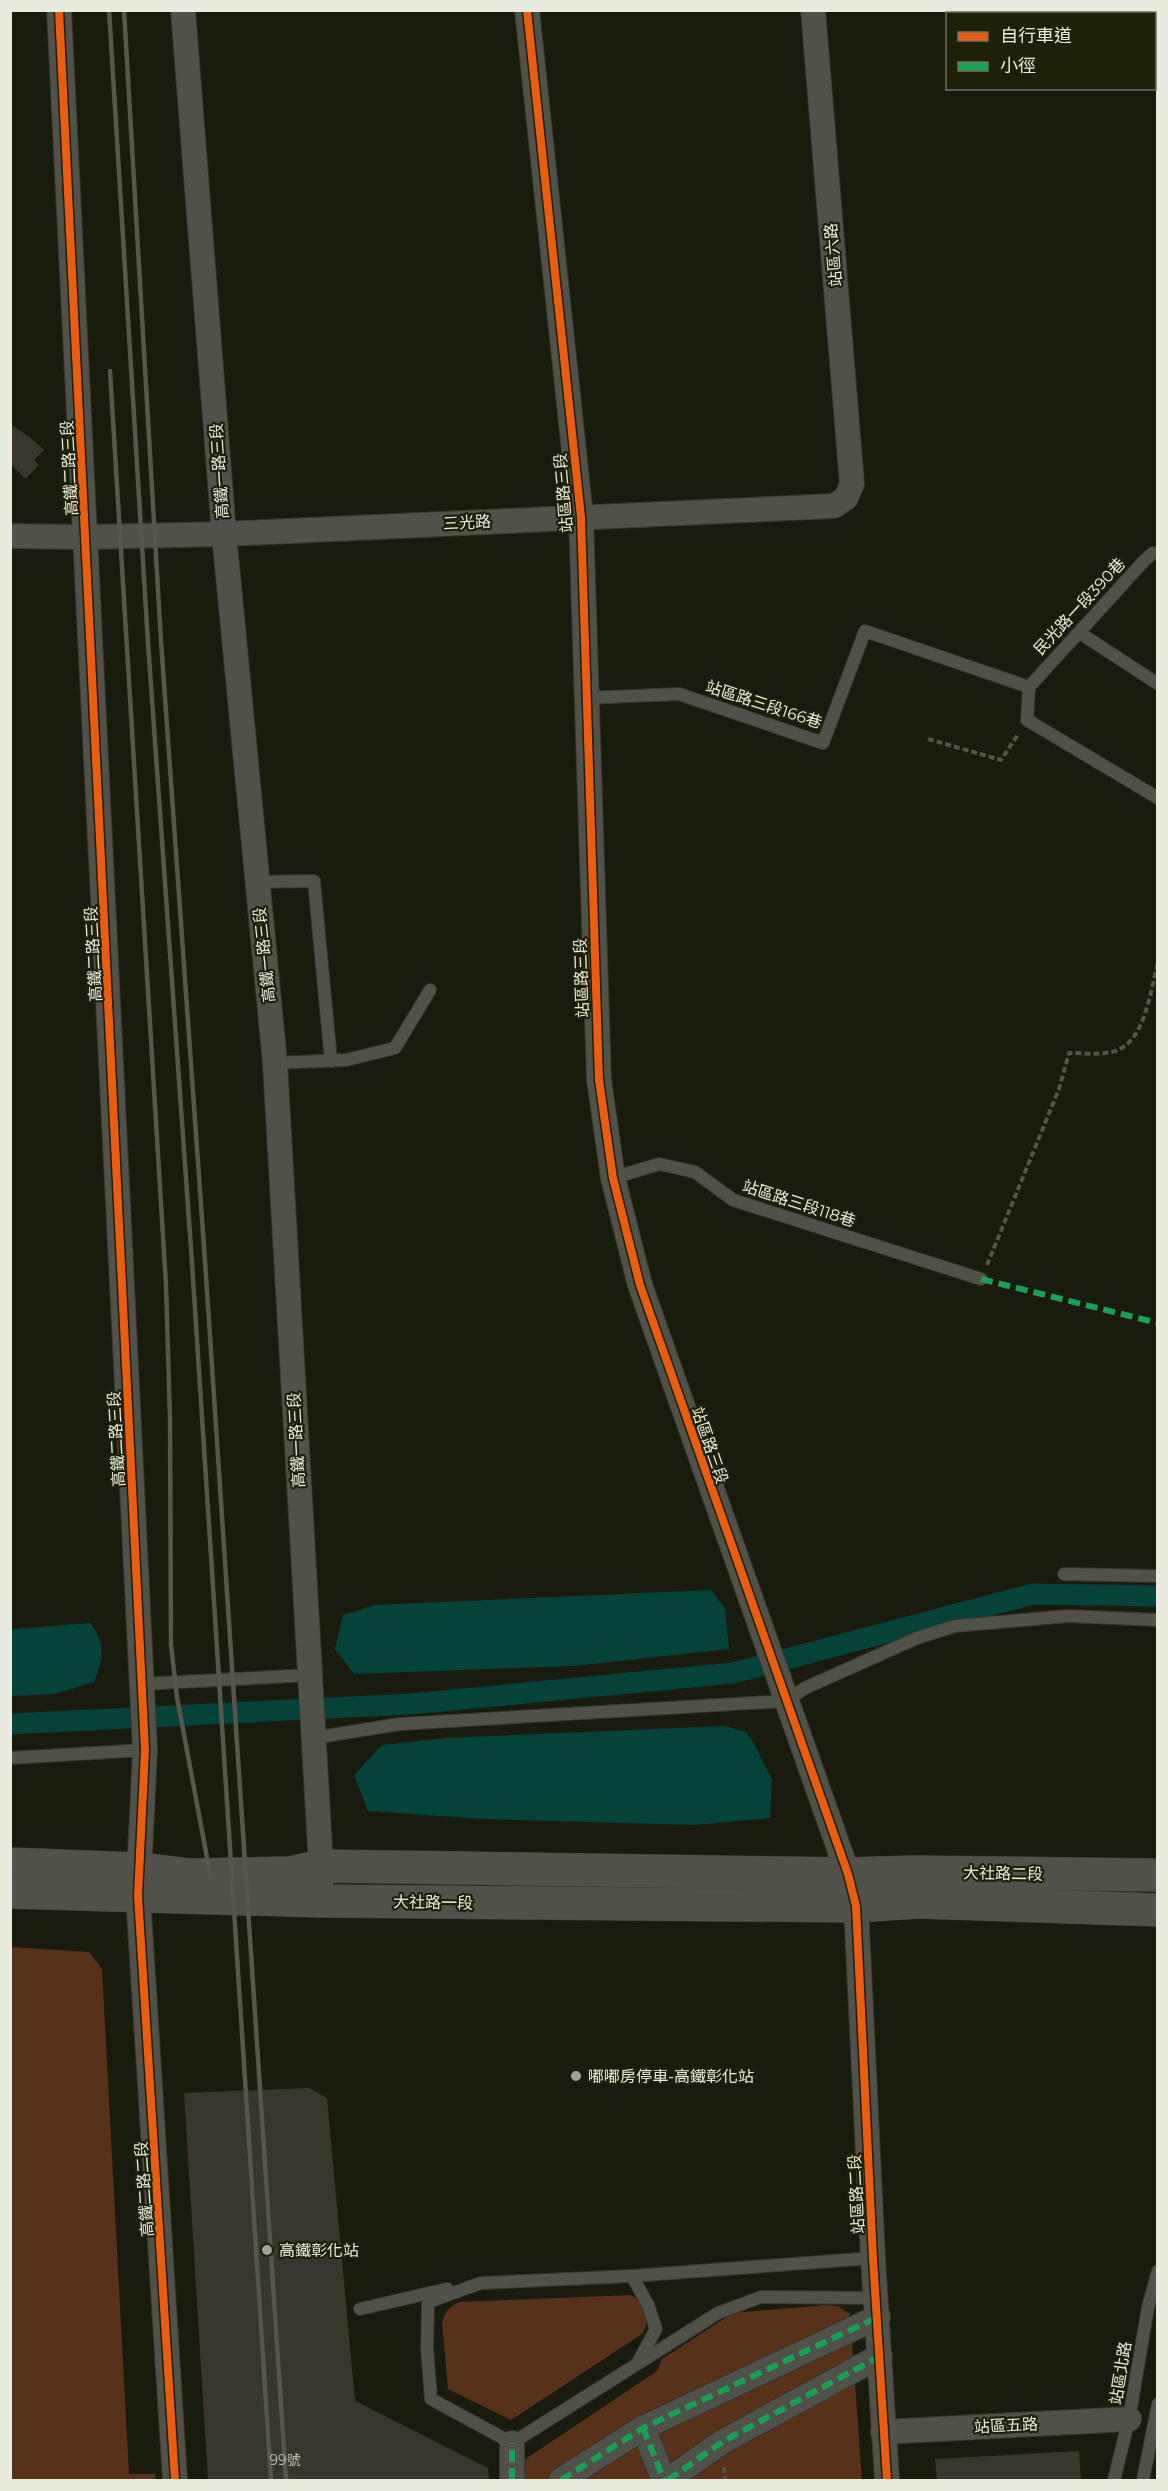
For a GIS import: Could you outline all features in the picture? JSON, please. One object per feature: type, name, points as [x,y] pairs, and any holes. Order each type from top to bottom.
[{"type":"street","name":"高鐵二路三段","points":[[60,10],[145,1750],[138,1882]]},
{"type":"street","name":"高鐵一路三段","points":[[183,10],[224,534],[275,1063],[321,1866],[321,1901]]},
{"type":"street","name":"站區路三段","points":[[526,10],[580,517],[598,1080],[613,1178],[640,1285],[848,1874],[856,1906]]},
{"type":"street","name":"站區六路","points":[[813,10],[852,484],[846,498]]},
{"type":"street","name":"三光路","points":[[10,536],[224,534],[834,506],[846,498]]},
{"type":"street","name":"大社路一段","points":[[10,1864],[138,1882],[321,1901],[856,1906]]},
{"type":"street","name":"大社路一段","points":[[10,1892],[138,1882],[189,1875],[289,1873],[321,1866],[848,1874]]},
{"type":"street","name":"大社路二段","points":[[848,1874],[912,1872],[1158,1875]]},
{"type":"street","name":"高鐵二路二段","points":[[138,1882],[175,2481]]},
{"type":"street","name":"大社路二段","points":[[856,1906],[918,1902],[1158,1910]]},
{"type":"street","name":"站區路二段","points":[[856,1906],[873,2258],[887,2481]]},
{"type":"street","points":[[561,2481],[643,2428],[877,2308]]},
{"type":"street","points":[[643,2428],[666,2481],[722,2442],[880,2356]]},
{"type":"street","name":"站區五路","points":[[884,2432],[1129,2419]]},
{"type":"street","points":[[512,2443],[512,2481]]},
{"type":"lane","name":"民光路一段390巷","points":[[1029,687],[1144,561],[1158,553]]},
{"type":"lane","name":"站區路三段166巷","points":[[585,698],[679,694],[823,743],[865,631],[1029,687]]},
{"type":"lane","points":[[1080,633],[1158,684]]},
{"type":"lane","points":[[1029,687],[1027,720],[1158,798]]},
{"type":"lane","points":[[257,882],[314,881],[331,1060]]},
{"type":"lane","points":[[275,1063],[346,1060],[394,1048],[430,990]]},
{"type":"lane","name":"站區路三段118巷","points":[[613,1178],[659,1164],[695,1172],[733,1200],[981,1279]]},
{"type":"lane","points":[[1064,1574],[1158,1576]]},
{"type":"lane","points":[[313,1738],[400,1724],[786,1701],[805,1688],[917,1638],[954,1626],[1068,1616],[1158,1620]]},
{"type":"lane","points":[[142,1684],[310,1675]]},
{"type":"lane","points":[[10,1758],[145,1750]]},
{"type":"lane","points":[[360,2309],[481,2283],[632,2276],[873,2258]]},
{"type":"lane","name":"站區北路","points":[[1114,2481],[1129,2419],[1148,2307],[1158,2271]]},
{"type":"lane","points":[[632,2276],[648,2305],[656,2329],[638,2364]]},
{"type":"lane","points":[[481,2283],[428,2302],[427,2348],[431,2399],[512,2443],[718,2313],[761,2297],[877,2308]]},
{"type":"lane","points":[[1143,2481],[1158,2404]]},
{"type":"path","points":[[928,740],[1001,760],[1027,720]]},
{"type":"path","points":[[981,1279],[1059,1089],[1069,1053],[1112,1052],[1128,1046],[1139,1032],[1158,963]]},
{"type":"shaded area","points":[[11,1947],[89,1952],[102,1969],[129,2474],[155,2474],[156,2480],[11,2480]]},
{"type":"shaded area","points":[[631,2295],[644,2307],[646,2312],[647,2323],[642,2334],[511,2420],[448,2389],[442,2322],[448,2310],[459,2302]]},
{"type":"shaded area","points":[[838,2306],[850,2314],[862,2480],[507,2480],[521,2462],[657,2371],[662,2359],[733,2313]]},
{"type":"water","points":[[711,1590],[725,1608],[729,1649],[574,1666],[354,1674],[335,1649],[343,1615],[375,1605]]},
{"type":"water","points":[[90,1623],[99,1638],[102,1652],[94,1682],[55,1694],[11,1696],[11,1629]]},
{"type":"water","points":[[725,1726],[746,1732],[754,1743],[772,1780],[770,1818],[695,1825],[483,1819],[368,1811],[354,1775],[382,1745],[445,1738]]},
{"type":"building","points":[[10,424],[44,450],[34,460],[39,465],[25,479],[10,463]]},
{"type":"building","name":"高鐵彰化站","points":[[309,2088],[327,2098],[355,2401],[488,2468],[489,2480],[208,2480],[184,2093]]},
{"type":"building","points":[[1079,2451],[1081,2480],[937,2480],[935,2459]]},
{"type":"waterway","points":[[10,1724],[411,1704],[733,1673],[1033,1594],[1158,1596]]},
{"type":"railway","points":[[109,10],[148,643],[192,1263],[271,2480]]},
{"type":"railway","points":[[124,10],[161,641],[205,1261],[286,2480]]},
{"type":"railway","points":[[110,371],[166,1285],[170,1419],[171,1645],[177,1697],[211,1879]]},
{"type":"marked path","points":[[981,1279],[1158,1323]]},
{"type":"marked path","points":[[561,2480],[643,2428],[878,2317]]},
{"type":"marked path","points":[[668,2480],[722,2442],[880,2356]]},
{"type":"marked path","points":[[643,2428],[664,2480]]},
{"type":"marked path","points":[[512,2443],[512,2480]]},
{"type":"cycle path","points":[[59,10],[145,1750],[138,1896],[175,2480]]},
{"type":"cycle path","points":[[527,10],[581,517],[599,1080],[613,1178],[640,1285],[848,1874],[856,1906],[873,2258],[887,2480]]},
{"type":"place","name":"嘟嘟房停車-高鐵彰化站","points":[[576,2076]]},
{"type":"place","name":"高鐵彰化站","points":[[267,2250]]}]
